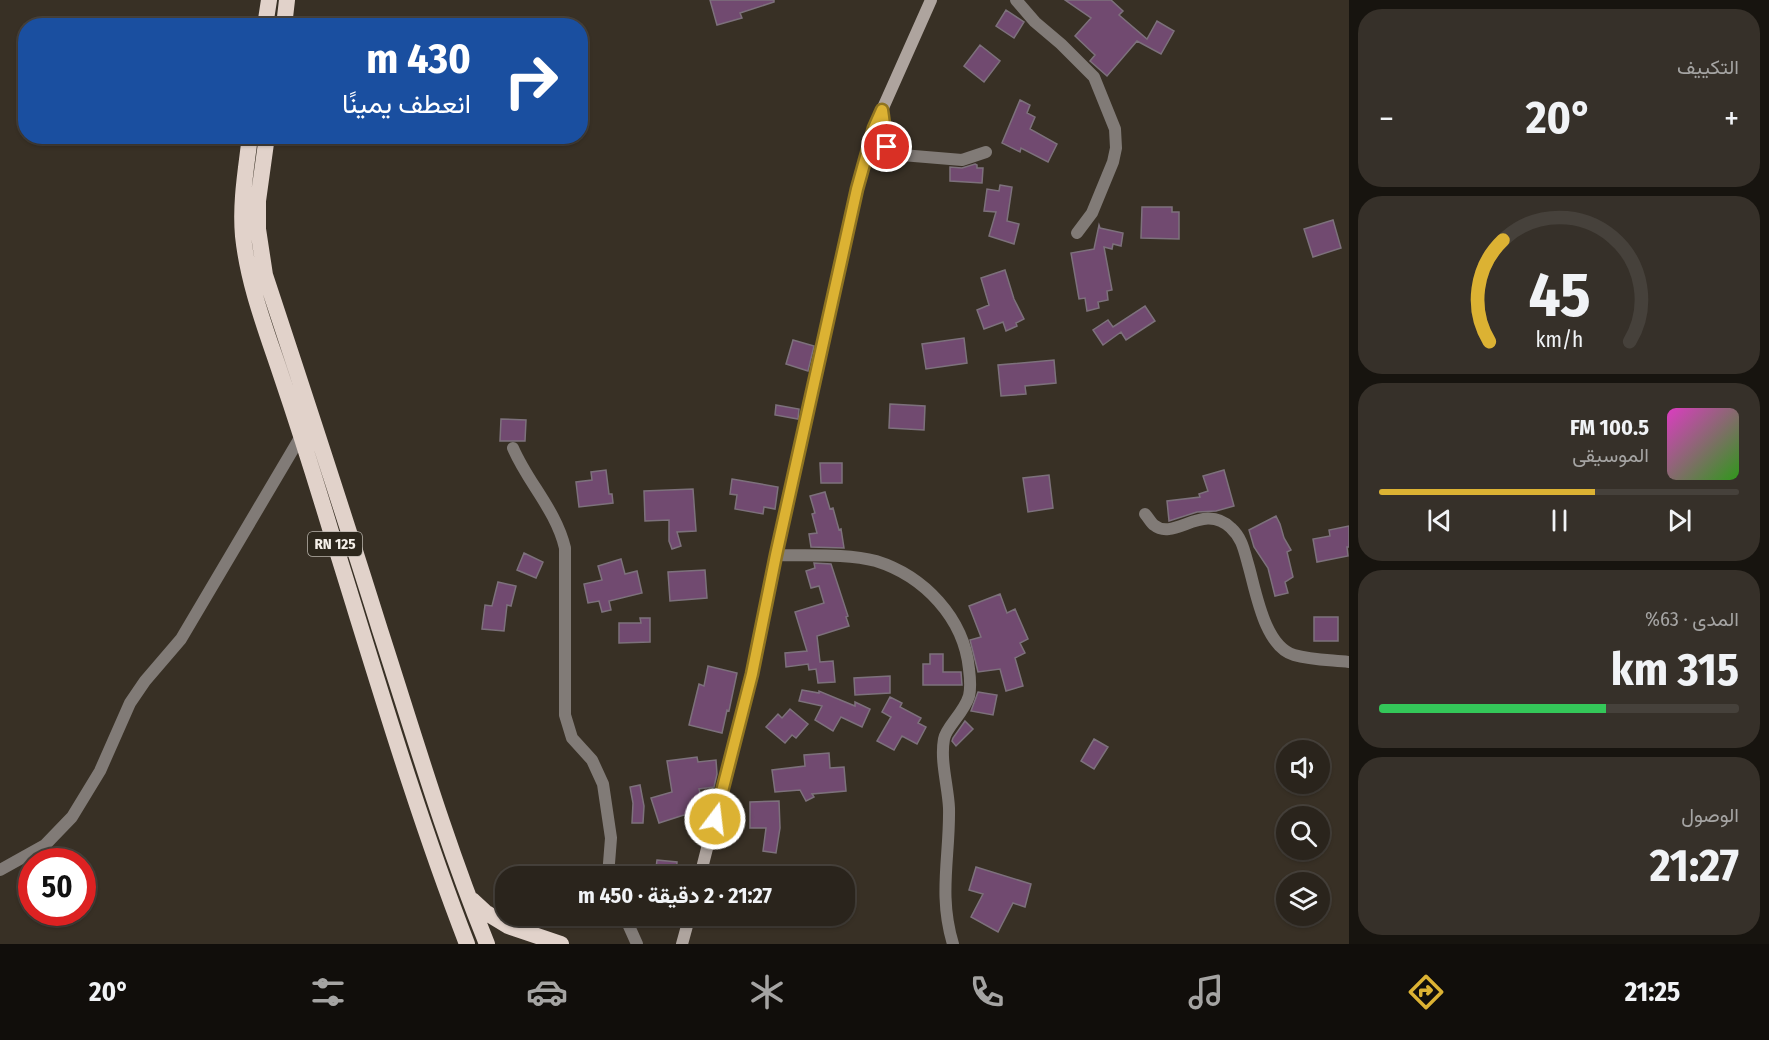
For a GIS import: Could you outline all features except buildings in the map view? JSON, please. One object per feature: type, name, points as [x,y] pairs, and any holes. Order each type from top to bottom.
[{"type":"highway","points":[[266,18],[269,0]]},
{"type":"highway","points":[[285,18],[287,0]]},
{"type":"highway","name":"RN 125","points":[[249,144],[242,205],[245,251],[262,319],[301,436],[410,788],[467,944]]},
{"type":"highway","points":[[266,144],[258,201],[258,230],[265,275],[413,735],[467,895],[487,944]]},
{"type":"highway","points":[[467,895],[485,912],[508,926],[561,944]]},
{"type":"main road","points":[[703,866],[748,692],[857,189],[874,128],[931,0]]},
{"type":"main road","points":[[682,944],[687,926]]},
{"type":"street","points":[[1017,0],[1035,22],[1094,77],[1115,129],[1116,148],[1113,162],[1092,213],[1077,233]]},
{"type":"street","points":[[882,110],[890,154],[962,160],[987,152]]},
{"type":"street","points":[[0,870],[45,845],[72,818],[100,771],[130,703],[145,681],[181,639],[301,436]]},
{"type":"street","points":[[513,448],[522,467],[551,513],[560,531],[565,549],[565,715],[572,738],[592,760],[600,776],[611,838],[609,866]]},
{"type":"street","points":[[1145,514],[1154,526],[1162,528],[1177,527],[1209,517],[1217,518],[1231,527],[1242,542],[1262,614],[1273,640],[1293,655],[1349,662]]},
{"type":"street","points":[[776,555],[853,558],[874,561],[897,569],[926,589],[943,606],[951,615],[961,636],[968,657],[969,696],[961,715],[944,738],[949,809],[944,878],[947,918],[953,944]]},
{"type":"street","points":[[629,926],[637,944]]},
{"type":"route","points":[[715,819],[752,674],[857,189],[874,128],[882,110],[887,147]]}]
